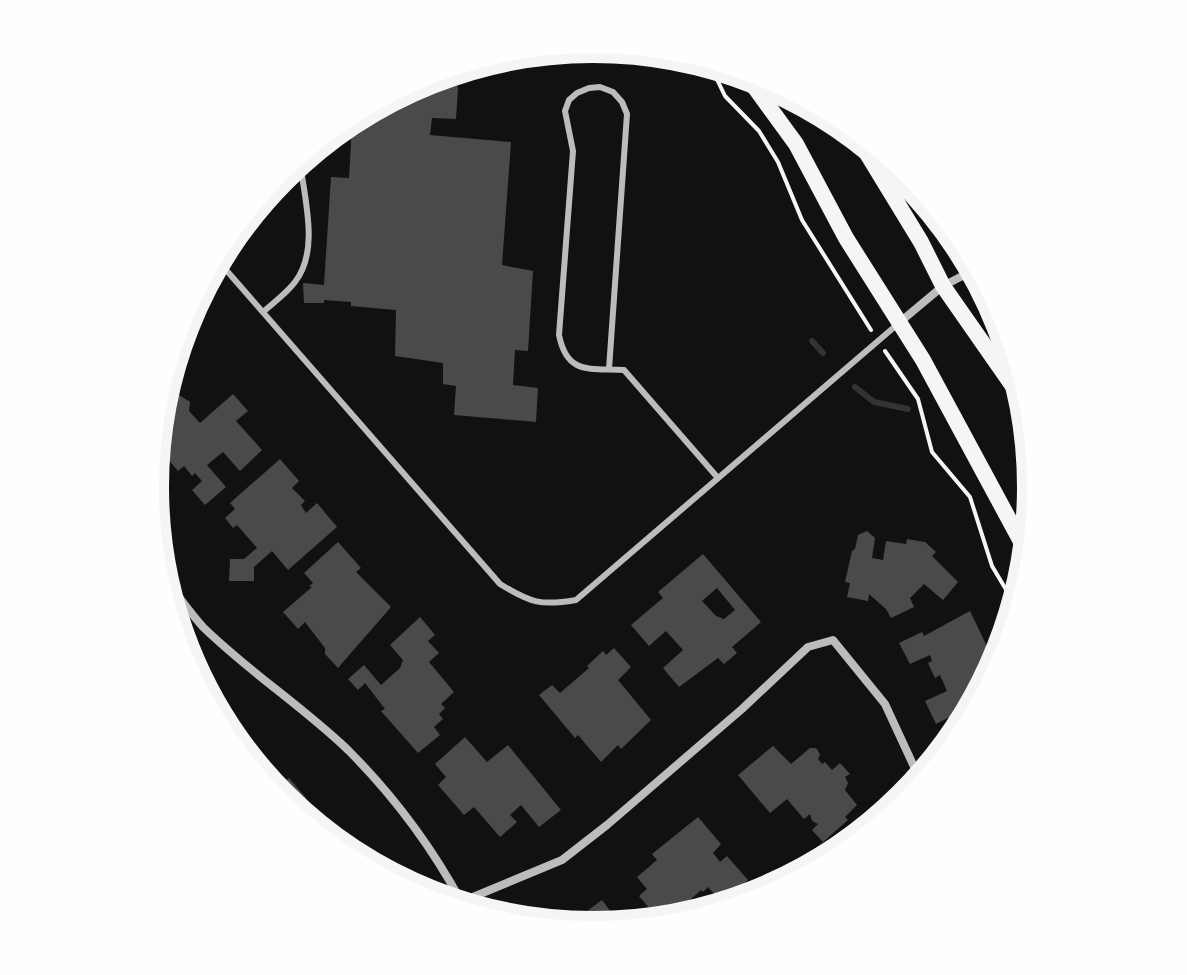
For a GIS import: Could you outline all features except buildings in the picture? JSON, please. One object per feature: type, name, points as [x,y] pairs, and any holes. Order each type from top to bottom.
[{"type":"main road","points":[[757,91],[796,144],[846,238],[923,360],[1020,539]]},
{"type":"main road","points":[[871,160],[921,242],[943,286],[1009,381]]},
{"type":"street","points":[[900,322],[943,286],[966,274]]},
{"type":"street","points":[[178,595],[220,642],[347,750],[402,811],[436,856],[454,894]]},
{"type":"street","points":[[468,898],[562,860],[731,719],[808,647],[833,640],[885,704],[916,771]]},
{"type":"lane","points":[[609,369],[627,114],[613,92],[600,87],[577,93],[569,100],[565,111],[573,151],[559,335],[563,351],[571,363],[585,369],[624,370],[718,478]]},
{"type":"lane","points":[[263,312],[294,284],[304,267],[309,244],[301,173]]},
{"type":"lane","points":[[225,268],[500,584],[523,598],[549,605],[576,600],[900,322]]},
{"type":"waterway","points":[[812,341],[823,353]]},
{"type":"waterway","points":[[855,387],[874,402],[908,409]]}]
